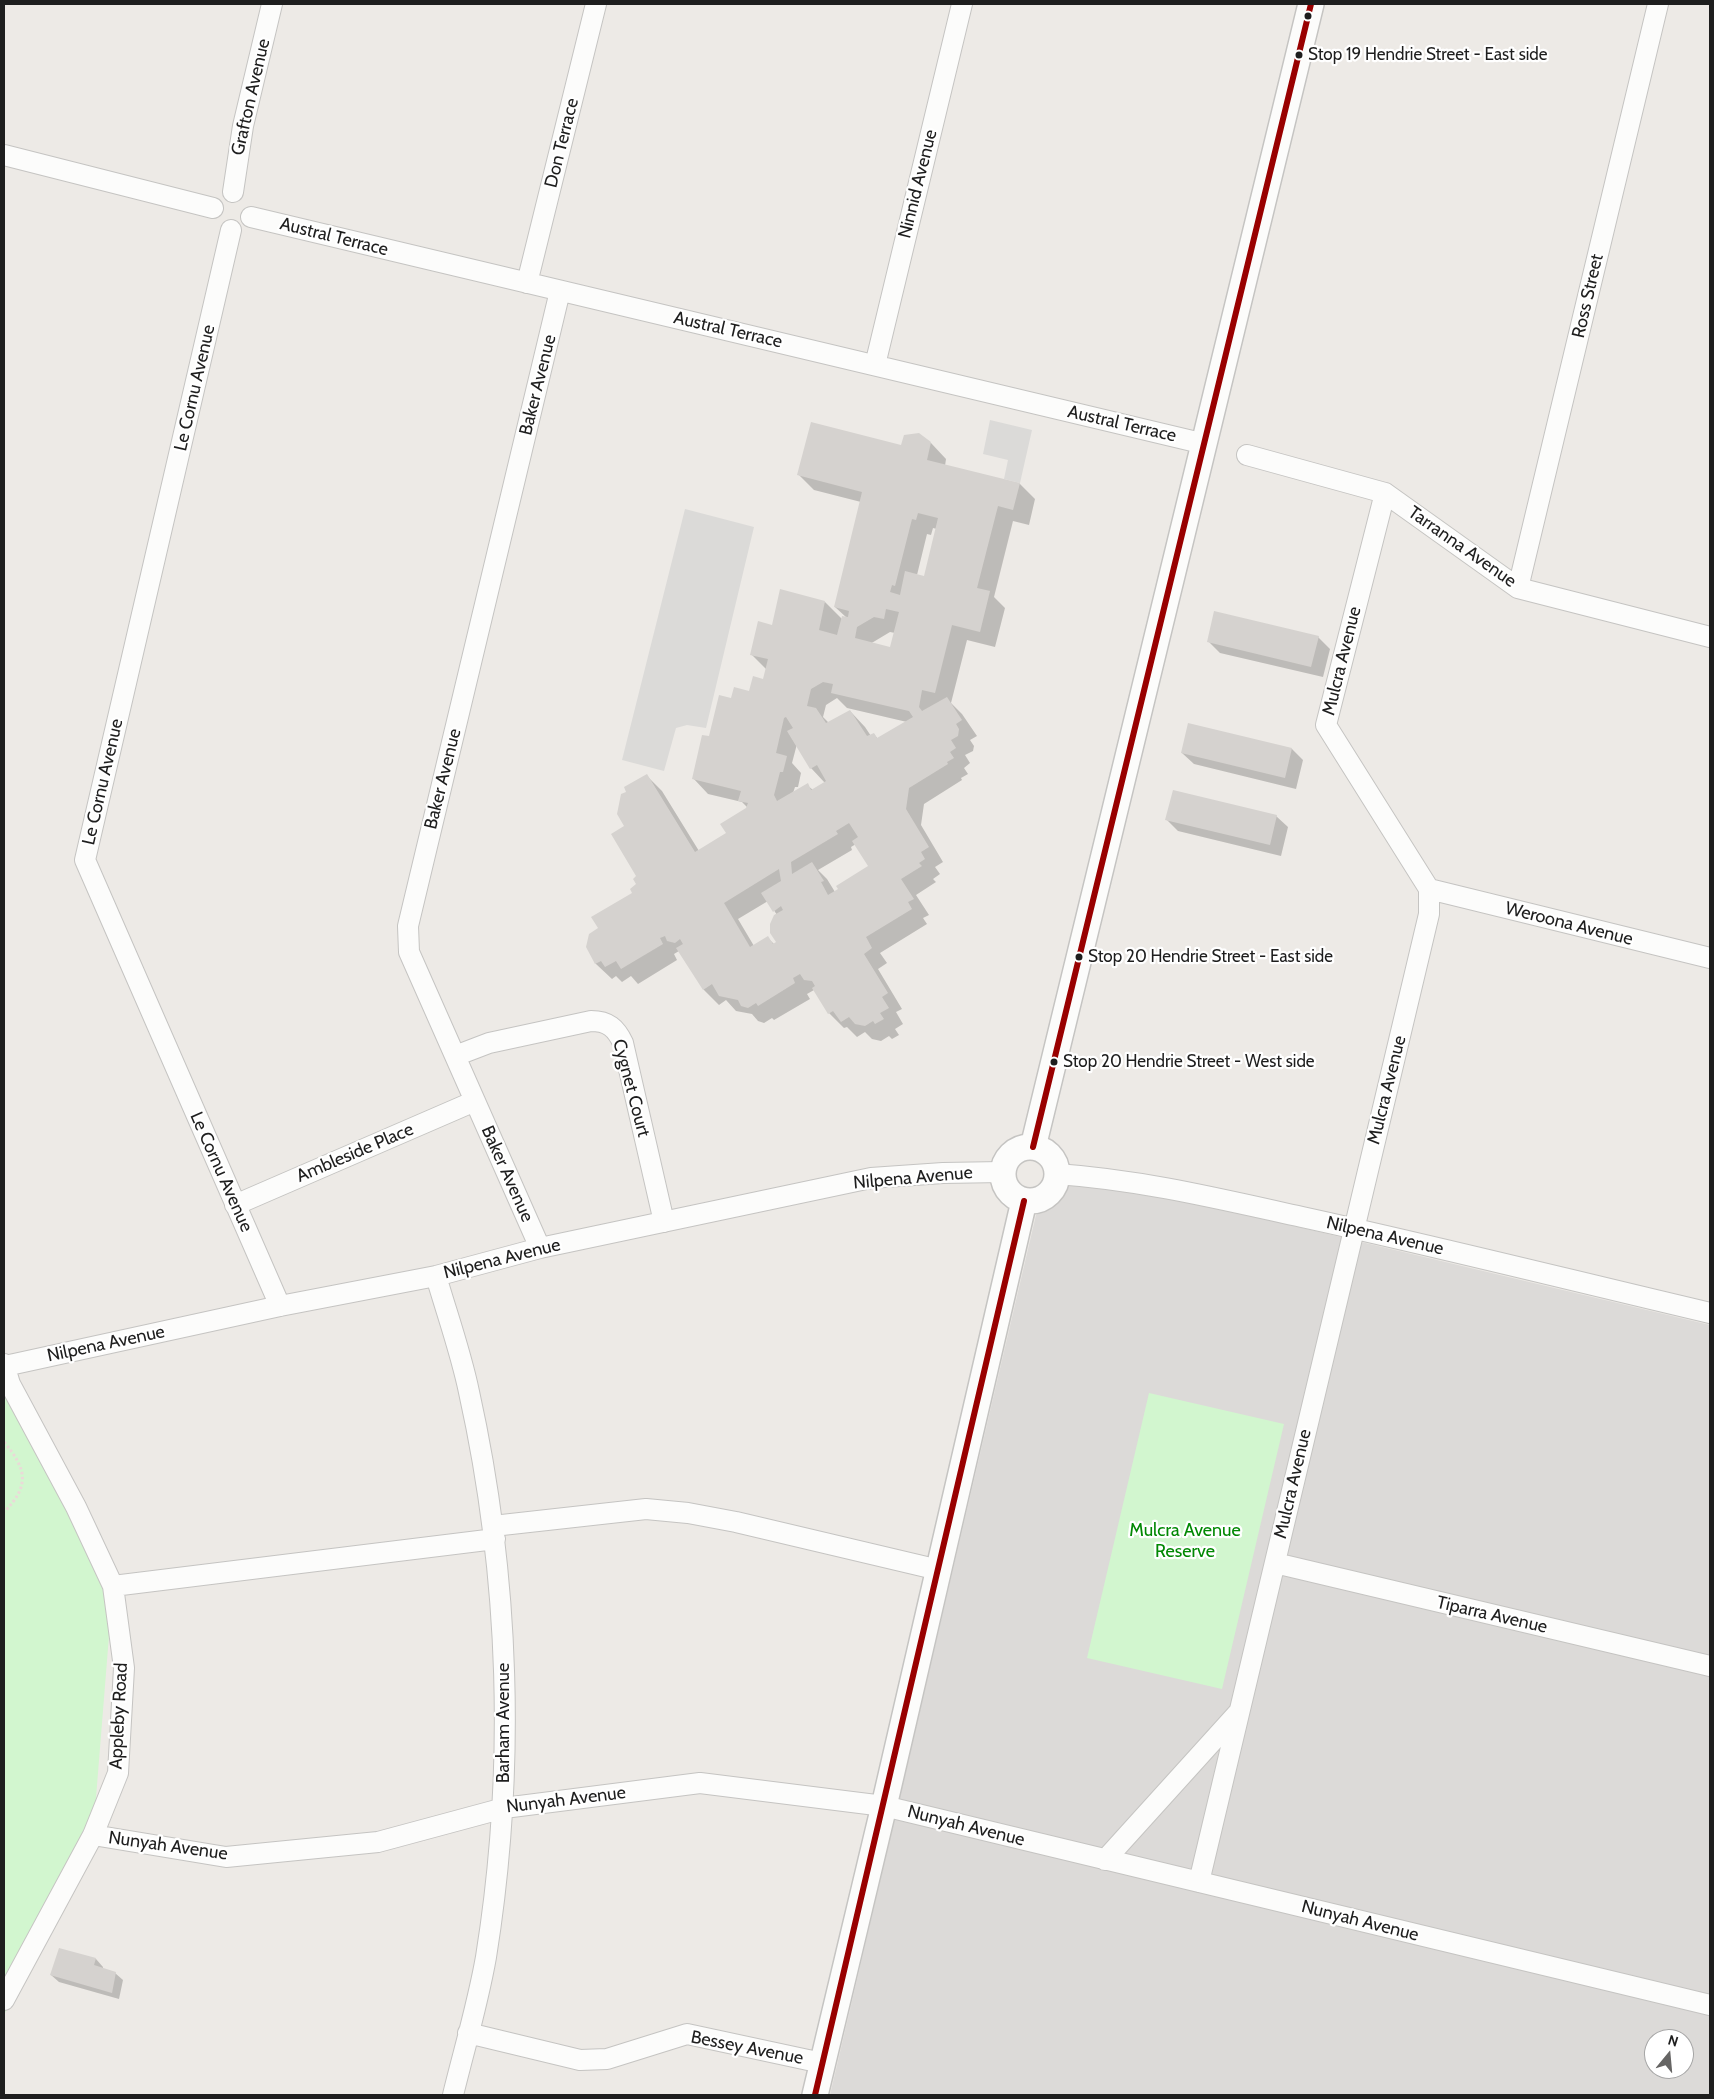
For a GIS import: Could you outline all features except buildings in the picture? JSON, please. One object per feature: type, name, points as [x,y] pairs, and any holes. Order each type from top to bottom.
[{"type":"street","name":"Grafton Avenue","points":[[232,192],[243,126],[272,4]]},
{"type":"street","name":"Don Terrace","points":[[527,283],[596,4]]},
{"type":"street","name":"Ninnid Avenue","points":[[875,365],[962,4]]},
{"type":"street","points":[[1033,1147],[1311,4]]},
{"type":"street","name":"Ross Street","points":[[1518,588],[1658,4]]},
{"type":"street","points":[[4,155],[213,208]]},
{"type":"street","points":[[232,192],[246,198],[251,207],[251,217],[243,227],[231,230],[220,227],[216,223],[212,213],[213,208],[220,196],[232,192]]},
{"type":"street","name":"Austral Terrace","points":[[251,217],[1205,444]]},
{"type":"street","name":"Le Cornu Avenue","points":[[231,230],[85,860],[280,1306]]},
{"type":"street","name":"Baker Avenue","points":[[540,1248],[409,952],[408,926],[560,292]]},
{"type":"street","name":"Tarranna Avenue","points":[[1247,455],[1385,493],[1518,588],[1710,637]]},
{"type":"street","name":"Mulcra Avenue","points":[[1198,1882],[1429,914],[1429,890],[1326,725],[1385,493]]},
{"type":"street","name":"Weroona Avenue","points":[[1429,890],[1710,958]]},
{"type":"street","name":"Cygnet Court","points":[[455,1056],[489,1043],[591,1021],[608,1023],[614,1028],[623,1043],[664,1222]]},
{"type":"street","name":"Ambleside Place","points":[[235,1205],[475,1101]]},
{"type":"street","points":[[1033,1147],[1042,1150],[1050,1156],[1056,1165],[1056,1184],[1046,1197],[1037,1201],[1024,1202],[1009,1193],[1004,1185],[1002,1172],[1008,1157],[1015,1151],[1033,1147]]},
{"type":"street","name":"Nilpena Avenue","points":[[4,1365],[280,1306],[436,1276],[540,1248],[871,1178],[942,1172],[1002,1172]]},
{"type":"street","name":"Nilpena Avenue","points":[[1057,1174],[1105,1177],[1148,1184],[1353,1228],[1710,1313]]},
{"type":"street","points":[[815,2095],[1024,1202]]},
{"type":"street","name":"Barham Avenue","points":[[436,1276],[469,1392],[494,1532],[505,1670],[504,1808],[486,1958],[453,2095]]},
{"type":"street","name":"Appleby Road","points":[[4,1365],[10,1384],[76,1507],[114,1586],[124,1668],[118,1774],[93,1835],[4,2000]]},
{"type":"street","points":[[114,1586],[646,1509],[688,1513],[736,1522],[939,1570]]},
{"type":"street","name":"Tiparra Avenue","points":[[1274,1563],[1710,1666]]},
{"type":"street","name":"Mulcra Avenue","points":[[1105,1860],[1239,1711]]},
{"type":"street","name":"Nunyah Avenue","points":[[93,1835],[226,1857],[378,1842],[504,1808],[700,1783],[884,1806],[1710,2005]]},
{"type":"street","name":"Bessey Avenue","points":[[468,2033],[580,2060],[592,2061],[607,2059],[688,2034],[822,2063]]},
{"type":"path","points":[[4,1442],[21,1465],[22,1480],[16,1500],[4,1512]]},
{"type":"shaded area","points":[[990,420],[1032,430],[1020,483],[1004,479],[1008,460],[983,454]]},
{"type":"shaded area","points":[[685,509],[754,527],[706,728],[687,725],[676,728],[664,771],[622,760]]},
{"type":"shaded area","points":[[1068,1183],[1164,1195],[1710,1325],[1710,2095],[830,2095],[1036,1215]]},
{"type":"green space","points":[[4,1369],[113,1586],[93,1835],[4,2015]]},
{"type":"green space","name":"Mulcra Avenue Reserve","points":[[1149,1393],[1284,1424],[1222,1689],[1087,1658]]},
{"type":"transit line","points":[[1033,1147],[1311,4]]},
{"type":"transit line","points":[[815,2095],[1024,1201]]},
{"type":"place","name":"Stop 19 Hendrie Street - East side","points":[[1299,55]]},
{"type":"place","name":"Stop 20 Hendrie Street - East side","points":[[1079,957]]},
{"type":"place","name":"Stop 20 Hendrie Street - West side","points":[[1054,1062]]}]
